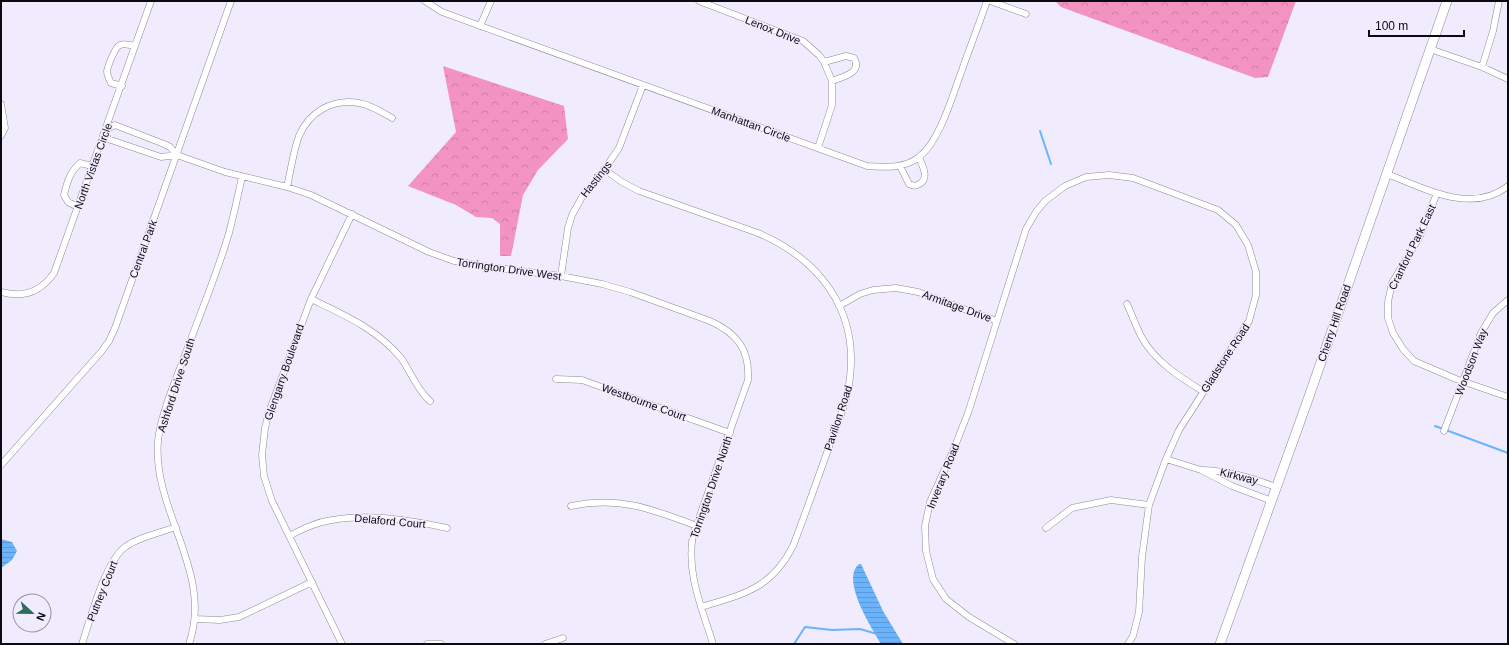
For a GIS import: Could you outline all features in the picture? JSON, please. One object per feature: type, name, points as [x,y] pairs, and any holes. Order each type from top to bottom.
[{"type":"main road","name":"Cherry Hill Road","points":[[1220,644],[1272,501],[1447,1]]},
{"type":"street","name":"North Vistas Circle","points":[[1,292],[13,295],[28,293],[46,284],[54,273],[152,1]]},
{"type":"street","name":"Central Park","points":[[1,465],[109,341],[115,328],[231,1]]},
{"type":"street","name":"Manhattan Circle","points":[[425,1],[442,12],[867,166],[891,167],[900,166],[919,157],[932,143],[945,116],[987,1]]},
{"type":"street","points":[[480,26],[491,1]]},
{"type":"street","name":"Lenox Drive","points":[[699,1],[803,41],[819,55],[824,62],[832,81],[832,105],[818,148]]},
{"type":"street","points":[[990,1],[1026,14]]},
{"type":"street","points":[[1482,67],[1493,31],[1499,1]]},
{"type":"street","points":[[122,86],[111,83],[107,71],[116,49],[120,45],[126,44],[135,46]]},
{"type":"street","points":[[1430,49],[1482,67],[1508,79]]},
{"type":"street","points":[[824,62],[846,56],[854,58],[856,61],[856,67],[853,73],[832,81]]},
{"type":"street","name":"Hastings","points":[[561,276],[568,228],[572,215],[582,197],[600,176],[624,138],[643,85]]},
{"type":"street","points":[[287,187],[301,131],[309,119],[320,109],[335,103],[350,101],[367,105],[392,118]]},
{"type":"street","points":[[1,104],[5,128],[1,136]]},
{"type":"street","points":[[115,125],[164,144],[170,147],[177,155],[161,157],[108,139],[105,130],[115,125]]},
{"type":"street","name":"Torrington Drive West","points":[[177,155],[242,177],[311,194],[429,252],[454,261],[561,276],[609,286],[710,321],[722,326],[732,333],[739,341],[745,353]]},
{"type":"street","points":[[900,166],[909,184],[914,186],[918,185],[923,182],[926,175],[919,157]]},
{"type":"street","points":[[78,207],[68,202],[64,195],[66,184],[72,171],[80,163],[92,166]]},
{"type":"street","name":"Pavillon Road","points":[[604,169],[622,182],[639,191],[758,234],[784,245],[801,257],[817,272],[829,288],[839,306],[846,324],[850,347],[851,369],[849,388],[794,546],[780,569],[760,586],[744,594],[702,607]]},
{"type":"street","points":[[1386,174],[1437,193],[1459,199],[1475,199],[1492,195],[1508,186]]},
{"type":"street","name":"Gladstone Road","points":[[1045,201],[1065,186],[1086,177],[1109,175],[1133,178],[1218,210],[1236,225],[1248,245],[1256,272],[1256,296],[1249,321],[1179,430],[1166,459],[1149,506],[1142,557],[1139,612],[1133,636],[1128,644]]},
{"type":"street","name":"Ashford Drive South","points":[[189,644],[195,619],[196,601],[193,583],[165,492],[159,466],[158,448],[160,431],[171,394],[229,232],[242,177]]},
{"type":"street","name":"Cranford Park East","points":[[1437,193],[1420,236],[1392,283],[1388,302],[1388,318],[1393,333],[1403,350],[1414,361],[1463,382],[1508,397]]},
{"type":"street","name":"Armitage Drive","points":[[839,306],[860,294],[873,290],[896,288],[918,292],[997,321],[1026,229],[1036,212],[1045,201]]},
{"type":"street","name":"Glengarry Boulevard","points":[[342,644],[272,501],[267,487],[263,467],[263,444],[269,412],[311,299],[352,214]]},
{"type":"street","points":[[311,299],[355,320],[378,335],[400,357],[423,395],[430,401]]},
{"type":"street","name":"Woodson Way","points":[[1444,430],[1485,326],[1497,309],[1508,300]]},
{"type":"street","points":[[1127,304],[1142,337],[1156,355],[1173,373],[1204,392]]},
{"type":"street","name":"Inverary Road","points":[[997,321],[968,413],[930,502],[925,526],[926,551],[933,579],[946,598],[969,617],[1014,644]]},
{"type":"street","name":"Torrington Drive North","points":[[713,644],[694,582],[691,562],[692,543],[748,380],[748,363],[745,353]]},
{"type":"street","name":"Westbourne Court","points":[[556,379],[582,380],[730,433]]},
{"type":"street","name":"Kirkway","points":[[1166,459],[1201,470],[1232,486],[1272,501]]},
{"type":"street","name":"Kirkway","points":[[1201,470],[1239,474],[1276,487]]},
{"type":"street","points":[[1046,528],[1072,508],[1111,500],[1149,506]]},
{"type":"street","points":[[571,506],[596,502],[625,504],[651,510],[697,526]]},
{"type":"street","name":"Delaford Court","points":[[289,536],[318,523],[347,517],[384,518],[447,528]]},
{"type":"street","name":"Putney Court","points":[[82,644],[108,569],[117,555],[134,542],[176,527]]},
{"type":"street","points":[[195,619],[220,620],[239,617],[312,582]]},
{"type":"street","points":[[545,644],[563,638]]},
{"type":"street","points":[[427,644],[441,644]]},
{"type":"green space","points":[[1055,1],[1296,1],[1268,77],[1255,78],[1061,7]]},
{"type":"green space","points":[[443,66],[564,106],[568,139],[538,170],[523,195],[511,256],[500,256],[500,224],[492,218],[476,217],[456,205],[408,186],[456,132]]},
{"type":"water","points":[[1,539],[12,542],[17,551],[12,560],[1,568]]},
{"type":"water","points":[[859,564],[861,564],[883,611],[903,644],[881,644],[871,627],[855,592],[853,581],[854,571]]},
{"type":"waterway","points":[[1040,131],[1051,164]]},
{"type":"waterway","points":[[1435,426],[1508,453]]},
{"type":"waterway","points":[[794,644],[805,627],[832,630],[860,629],[877,634]]}]
